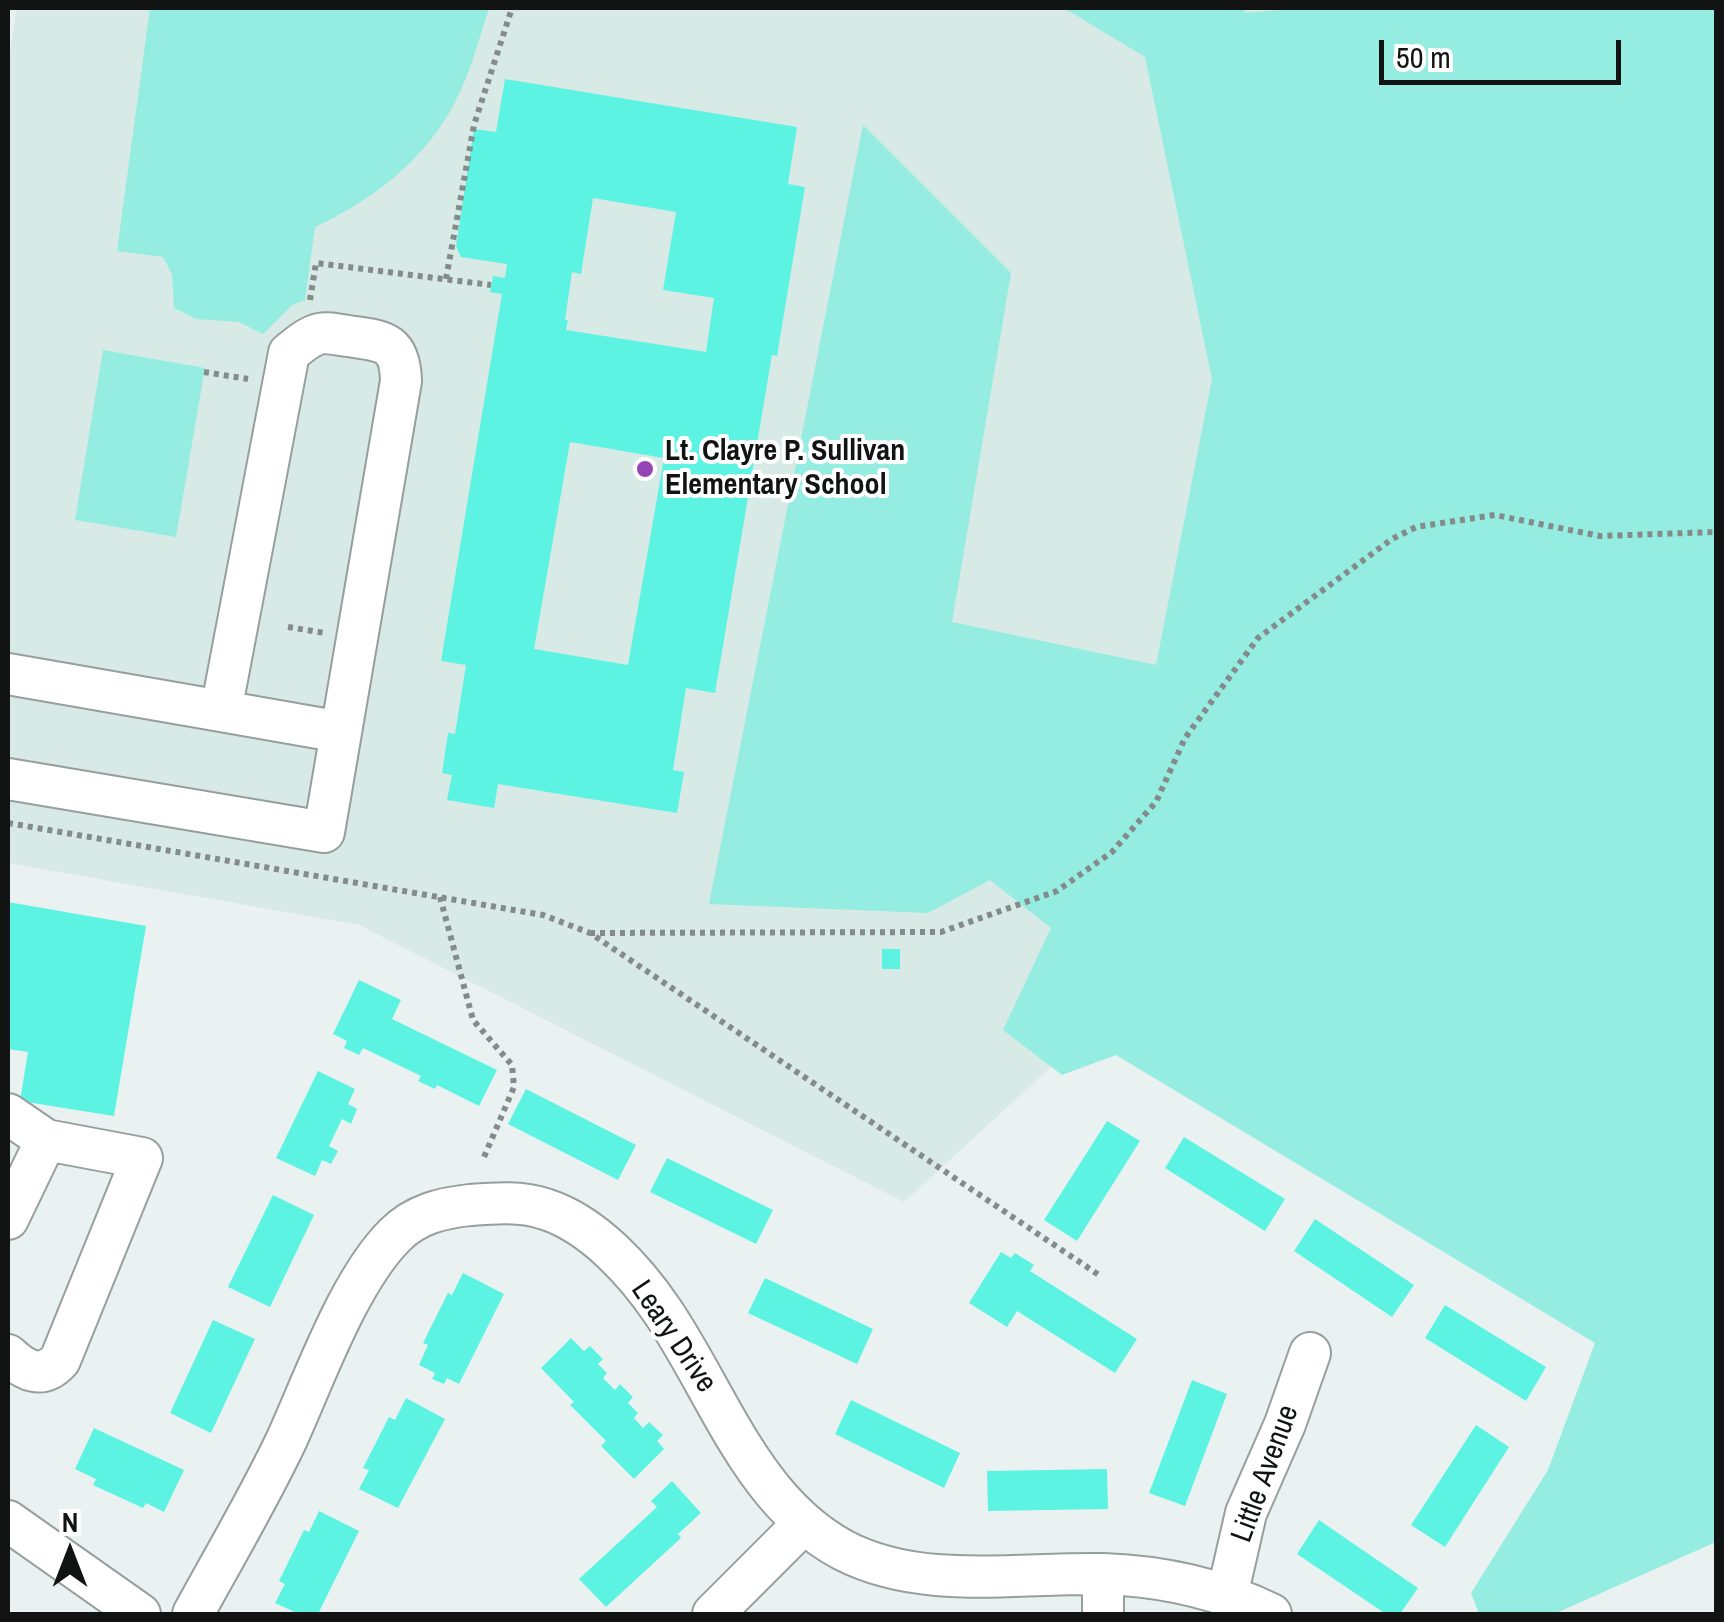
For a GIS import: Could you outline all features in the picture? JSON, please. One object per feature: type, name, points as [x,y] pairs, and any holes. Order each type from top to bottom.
[{"type":"street","points":[[8,779],[324,832],[401,380],[396,352],[384,341],[316,334],[289,353],[222,710]]},
{"type":"street","points":[[8,674],[341,732]]},
{"type":"street","points":[[8,1114],[46,1140],[142,1158],[60,1360],[51,1370],[39,1373],[19,1365],[8,1355]]},
{"type":"street","points":[[8,1220],[46,1140]]},
{"type":"street","name":"Leary Drive","points":[[193,1614],[284,1444],[332,1336],[392,1238],[412,1220],[453,1208],[499,1203],[546,1209],[574,1222],[624,1264],[662,1311],[763,1478],[804,1523],[846,1551],[910,1571],[954,1576],[1103,1574],[1162,1580],[1227,1596],[1272,1614]]},
{"type":"street","name":"Little Avenue","points":[[1227,1596],[1246,1513],[1310,1353]]},
{"type":"street","points":[[8,1521],[140,1614]]},
{"type":"street","points":[[712,1614],[804,1523]]},
{"type":"street","points":[[1102,1614],[1103,1574]]},
{"type":"path","points":[[446,279],[474,125],[512,8]]},
{"type":"path","points":[[310,300],[316,263],[492,285]]},
{"type":"path","points":[[204,372],[249,380]]},
{"type":"path","points":[[590,933],[941,932],[1057,891],[1112,852],[1156,802],[1185,738],[1258,638],[1392,539],[1416,527],[1495,515],[1600,536],[1716,532]]},
{"type":"path","points":[[288,627],[341,636]]},
{"type":"path","points":[[8,824],[543,915],[590,933],[1100,1275]]},
{"type":"path","points":[[440,897],[473,1020],[512,1065],[514,1087],[484,1157]]},
{"type":"shaded area","name":"Lt. Clayre P. Sullivan Elementary School","points":[[17,8],[1291,8],[1285,132],[1101,1021],[904,1202],[359,925],[8,863],[8,63]]},
{"type":"shaded area","points":[[150,8],[489,8],[465,81],[442,124],[395,177],[356,205],[315,227],[305,300],[292,305],[263,334],[239,322],[196,319],[174,308],[172,274],[163,257],[117,251]]},
{"type":"shaded area","points":[[1064,8],[1244,8],[1245,13],[1304,8],[1716,8],[1716,1542],[1554,1614],[1479,1614],[1471,1593],[1548,1470],[1595,1343],[1116,1055],[1062,1075],[1003,1030],[1051,928],[990,880],[928,913],[709,904],[863,125],[1011,273],[952,622],[1156,665],[1212,379],[1145,57]]},
{"type":"shaded area","points":[[103,350],[205,368],[176,537],[75,520]]},
{"type":"building","points":[[505,79],[797,127],[788,184],[805,187],[777,356],[772,355],[715,693],[686,688],[673,770],[684,772],[677,813],[498,784],[494,808],[447,800],[452,775],[442,773],[448,733],[455,734],[466,665],[441,661],[502,294],[490,292],[493,276],[505,278],[507,264],[461,257],[456,246],[474,129],[496,132]],"holes":[[[593,198],[676,212],[663,290],[714,298],[706,352],[566,330],[572,272],[581,274]],[[570,442],[664,458],[628,665],[534,649]]]},
{"type":"building","points":[[8,902],[146,926],[114,1116],[20,1101],[28,1052],[8,1049]]},
{"type":"building","points":[[882,949],[900,949],[900,969],[882,969]]},
{"type":"building","points":[[359,980],[401,1000],[392,1019],[497,1070],[479,1106],[437,1085],[435,1089],[418,1081],[421,1076],[363,1048],[359,1055],[344,1048],[347,1041],[333,1034]]},
{"type":"building","points":[[318,1071],[355,1089],[348,1104],[357,1109],[351,1124],[342,1119],[329,1146],[338,1151],[331,1164],[322,1160],[315,1176],[276,1158]]},
{"type":"building","points":[[526,1089],[636,1145],[618,1180],[508,1124]]},
{"type":"building","points":[[1107,1121],[1140,1141],[1077,1241],[1044,1220]]},
{"type":"building","points":[[1184,1137],[1285,1199],[1265,1231],[1165,1168]]},
{"type":"building","points":[[667,1158],[773,1210],[756,1244],[650,1192]]},
{"type":"building","points":[[273,1195],[314,1215],[270,1307],[228,1287]]},
{"type":"building","points":[[1315,1219],[1414,1285],[1392,1317],[1294,1251]]},
{"type":"building","points":[[1001,1252],[1011,1258],[1015,1253],[1034,1265],[1030,1271],[1137,1339],[1115,1373],[1017,1311],[1007,1327],[969,1303]]},
{"type":"building","points":[[463,1273],[504,1294],[459,1384],[447,1378],[444,1384],[432,1379],[435,1373],[419,1365],[428,1345],[423,1343],[448,1293],[452,1295]]},
{"type":"building","points":[[765,1278],[873,1329],[857,1364],[748,1313]]},
{"type":"building","points":[[1445,1305],[1546,1367],[1526,1401],[1425,1338]]},
{"type":"building","points":[[213,1320],[255,1339],[211,1433],[170,1413]]},
{"type":"building","points":[[571,1338],[584,1351],[590,1346],[603,1359],[598,1364],[607,1373],[603,1378],[615,1390],[620,1384],[633,1397],[628,1403],[638,1413],[634,1418],[643,1428],[649,1422],[663,1435],[657,1441],[664,1449],[634,1479],[601,1446],[606,1441],[541,1368]]},
{"type":"building","points":[[1192,1380],[1227,1394],[1185,1506],[1149,1493]]},
{"type":"building","points":[[406,1398],[445,1419],[398,1508],[359,1489],[369,1470],[363,1468],[389,1417],[395,1420]]},
{"type":"building","points":[[851,1400],[960,1453],[944,1488],[835,1434]]},
{"type":"building","points":[[1476,1425],[1509,1447],[1445,1547],[1411,1525]]},
{"type":"building","points":[[94,1428],[184,1470],[164,1512],[146,1503],[143,1508],[93,1485],[96,1479],[75,1469]]},
{"type":"building","points":[[1107,1469],[1108,1509],[988,1511],[987,1471]]},
{"type":"building","points":[[672,1481],[701,1513],[678,1534],[681,1538],[606,1607],[579,1579],[657,1507],[651,1501]]},
{"type":"building","points":[[319,1511],[359,1531],[318,1614],[299,1614],[275,1603],[285,1584],[279,1581],[304,1530],[309,1532]]},
{"type":"building","points":[[1319,1520],[1418,1588],[1400,1614],[1386,1614],[1297,1554]]},
{"type":"place","name":"Lt. Clayre P. Sullivan Elementary School","points":[[645,469]]}]
